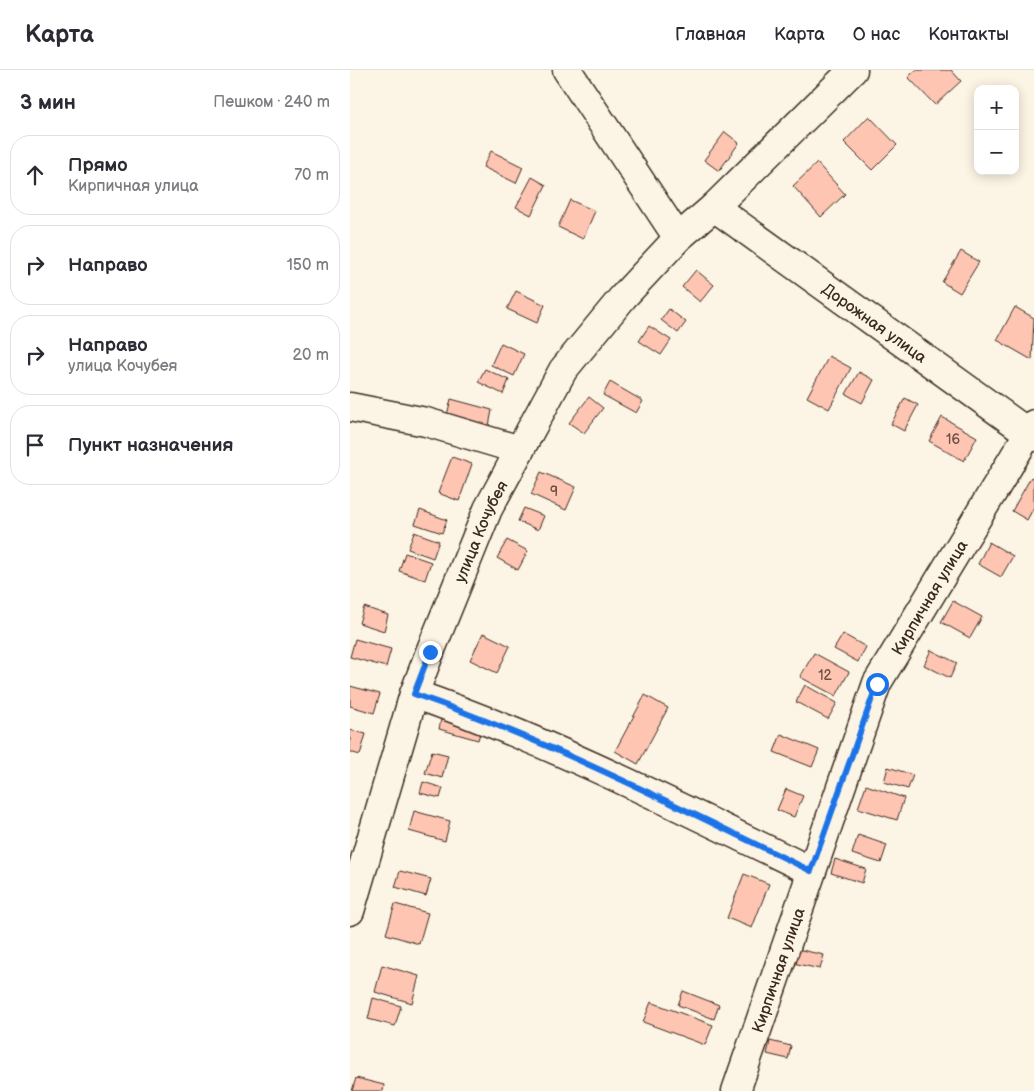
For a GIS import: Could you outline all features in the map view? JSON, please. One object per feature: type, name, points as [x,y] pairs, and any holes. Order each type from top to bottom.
[{"type":"street","points":[[567,70],[678,238]]},
{"type":"street","name":"улица Кочубея","points":[[350,911],[414,694],[488,510],[563,370],[623,296],[678,238],[714,207],[853,70]]},
{"type":"street","name":"Дорожная улица","points":[[714,207],[1032,432]]},
{"type":"street","points":[[350,406],[426,422],[520,450]]},
{"type":"street","name":"Кирпичная улица","points":[[736,1091],[877,684],[1032,432]]},
{"type":"street","points":[[414,694],[481,717],[608,772],[811,871]]},
{"type":"building","points":[[916,70],[951,70],[961,81],[935,105],[908,77]]},
{"type":"building","points":[[869,116],[897,145],[872,170],[844,142]]},
{"type":"building","points":[[725,132],[739,143],[719,171],[704,160]]},
{"type":"building","points":[[491,151],[523,167],[516,183],[483,167]]},
{"type":"building","points":[[817,163],[845,194],[821,217],[793,186]]},
{"type":"building","points":[[532,177],[546,185],[531,215],[516,207]]},
{"type":"building","points":[[570,200],[595,211],[583,239],[558,227]]},
{"type":"building","points":[[961,251],[979,262],[960,293],[942,282]]},
{"type":"building","points":[[696,270],[714,285],[700,302],[682,287]]},
{"type":"building","points":[[516,291],[545,305],[537,323],[507,309]]},
{"type":"building","points":[[1015,307],[1034,318],[1032,360],[997,340]]},
{"type":"building","points":[[669,309],[686,322],[678,333],[661,320]]},
{"type":"building","points":[[649,326],[671,340],[661,355],[639,341]]},
{"type":"building","points":[[501,343],[524,354],[514,376],[491,365]]},
{"type":"building","points":[[829,356],[851,368],[829,409],[807,397]]},
{"type":"building","points":[[485,369],[509,380],[503,394],[478,382]]},
{"type":"building","points":[[859,372],[874,380],[862,403],[846,394]]},
{"type":"building","points":[[610,382],[643,401],[636,413],[603,395]]},
{"type":"building","points":[[589,397],[603,408],[584,433],[569,423]]},
{"type":"building","points":[[905,398],[918,405],[904,431],[891,424]]},
{"type":"building","points":[[451,399],[492,410],[489,426],[447,415]]},
{"type":"building","points":[[942,417],[977,437],[964,461],[929,441]]},
{"type":"building","points":[[452,457],[472,464],[459,501],[438,493]]},
{"type":"building","points":[[541,472],[576,487],[566,510],[531,494]]},
{"type":"building","points":[[1031,477],[1034,479],[1034,507],[1027,520],[1012,511]]},
{"type":"building","points":[[524,508],[544,516],[538,530],[518,521]]},
{"type":"building","points":[[420,510],[447,520],[442,533],[415,524]]},
{"type":"building","points":[[414,532],[439,541],[433,558],[408,549]]},
{"type":"building","points":[[507,540],[528,551],[518,570],[497,558]]},
{"type":"building","points":[[989,542],[1013,556],[1001,577],[978,564]]},
{"type":"building","points":[[405,553],[431,562],[425,580],[399,571]]},
{"type":"building","points":[[953,601],[982,617],[970,638],[941,622]]},
{"type":"building","points":[[364,607],[388,615],[384,631],[359,623]]},
{"type":"building","points":[[483,633],[510,646],[497,673],[470,660]]},
{"type":"building","points":[[843,634],[866,647],[858,662],[834,649]]},
{"type":"building","points":[[355,639],[391,649],[386,667],[350,657]]},
{"type":"building","points":[[931,650],[957,663],[950,678],[924,665]]},
{"type":"building","points":[[814,653],[849,672],[836,696],[800,677]]},
{"type":"building","points":[[805,685],[837,703],[828,719],[796,702]]},
{"type":"building","points":[[350,686],[380,694],[374,713],[350,706]]},
{"type":"building","points":[[645,695],[668,708],[638,764],[615,751]]},
{"type":"building","points":[[442,715],[482,726],[478,740],[439,729]]},
{"type":"building","points":[[350,730],[366,734],[360,755],[350,752]]},
{"type":"building","points":[[781,734],[819,750],[812,767],[774,752]]},
{"type":"building","points":[[432,751],[448,755],[442,778],[425,773]]},
{"type":"building","points":[[888,767],[913,775],[908,789],[884,782]]},
{"type":"building","points":[[423,782],[443,788],[440,798],[420,793]]},
{"type":"building","points":[[866,785],[904,798],[897,820],[858,808]]},
{"type":"building","points":[[786,789],[803,796],[794,817],[777,810]]},
{"type":"building","points":[[414,811],[450,821],[445,841],[409,831]]},
{"type":"building","points":[[858,835],[887,845],[881,863],[852,854]]},
{"type":"building","points":[[835,859],[866,869],[862,883],[831,873]]},
{"type":"building","points":[[400,871],[431,879],[426,896],[395,887]]},
{"type":"building","points":[[744,874],[769,884],[752,928],[727,918]]},
{"type":"building","points":[[395,904],[428,913],[419,944],[386,934]]},
{"type":"building","points":[[797,949],[824,955],[820,969],[793,963]]},
{"type":"building","points":[[382,965],[419,976],[412,1003],[375,992]]},
{"type":"building","points":[[683,991],[719,1005],[714,1019],[678,1005]]},
{"type":"building","points":[[373,998],[401,1006],[395,1026],[368,1019]]},
{"type":"building","points":[[651,1002],[713,1025],[705,1045],[643,1022]]},
{"type":"building","points":[[770,1041],[791,1046],[788,1059],[767,1054]]},
{"type":"building","points":[[356,1078],[384,1085],[383,1091],[352,1091]]},
{"type":"route","points":[[430,652],[414,694],[481,717],[608,772],[811,871],[877,684]]}]
